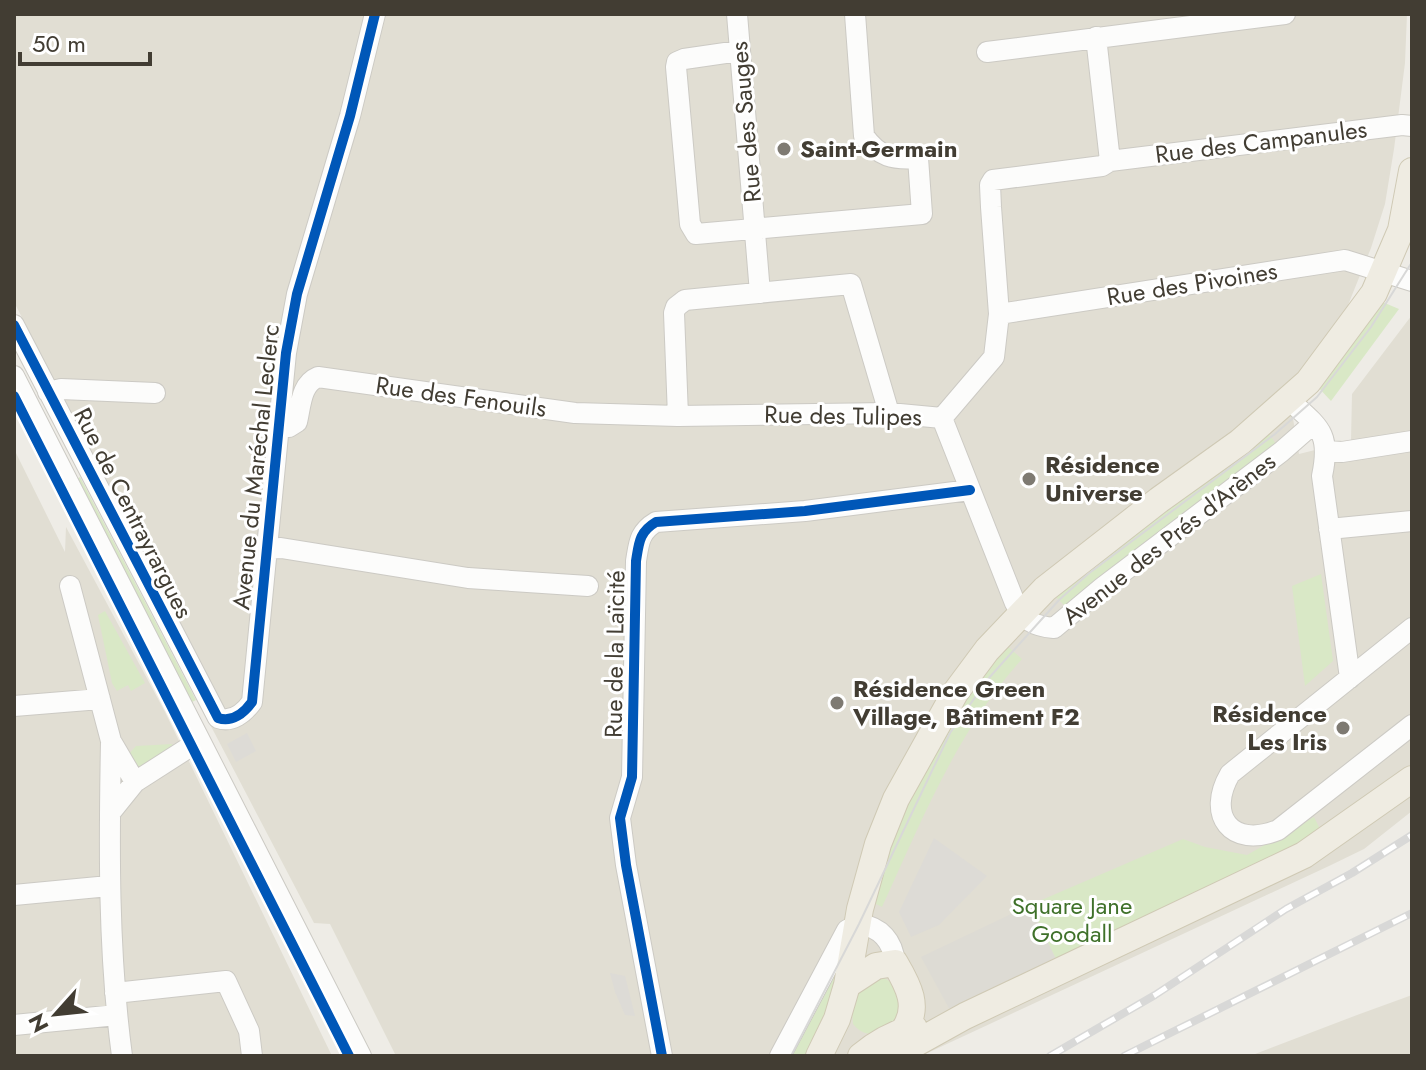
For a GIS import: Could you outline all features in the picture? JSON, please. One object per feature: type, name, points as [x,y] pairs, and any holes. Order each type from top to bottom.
[{"type":"main road","name":"Avenue des Prés d'Arènes","points":[[819,1056],[837,1019],[847,985],[878,844],[896,799],[955,693],[987,650],[1045,589],[1159,500],[1240,442],[1313,376],[1374,293],[1401,230],[1412,171]]},
{"type":"main road","points":[[837,1019],[850,1040],[876,1053],[965,1016],[1304,855],[1412,779]]},
{"type":"main road","points":[[847,985],[876,966],[895,963],[912,1002],[909,1023],[876,1053]]},
{"type":"main road","points":[[903,1031],[965,1016]]},
{"type":"street","name":"Avenue du Maréchal Leclerc","points":[[218,718],[224,721],[236,717],[252,702],[286,353],[297,294],[350,116],[375,14]]},
{"type":"street","name":"Rue des Sauges","points":[[737,14],[760,293]]},
{"type":"street","name":"Rue des Sauges","points":[[755,230],[922,214],[918,158],[893,160],[874,149],[864,136],[855,14]]},
{"type":"street","points":[[987,52],[1096,37],[1167,21],[1285,14]]},
{"type":"street","points":[[1096,37],[1110,161]]},
{"type":"street","points":[[739,51],[680,60],[676,72],[692,230],[699,235],[755,230]]},
{"type":"street","name":"Rue des Campanules","points":[[942,418],[994,357],[999,314],[990,185],[1000,170],[1102,166],[1110,161],[1412,126]]},
{"type":"street","name":"Rue des Pivoines","points":[[999,314],[1345,260],[1412,281]]},
{"type":"street","points":[[678,416],[676,307],[685,300],[851,284],[889,413]]},
{"type":"street","name":"Rue de Centrayrargues","points":[[14,325],[218,718]]},
{"type":"street","points":[[14,376],[361,1056]]},
{"type":"street","name":"Rue des Fenouils","points":[[279,427],[289,427],[297,422],[305,388],[308,382],[318,377],[575,413],[678,416]]},
{"type":"street","points":[[48,392],[61,389],[155,393]]},
{"type":"street","points":[[1289,400],[1325,439],[1327,451],[1322,476],[1350,678]]},
{"type":"street","name":"Rue des Tulipes","points":[[678,416],[889,413],[942,418],[1021,613]]},
{"type":"street","name":"Avenue des Prés d'Arènes","points":[[1021,613],[1034,626],[1058,627],[1103,587],[1281,452],[1313,424]]},
{"type":"street","points":[[1327,451],[1342,452],[1412,441]]},
{"type":"street","name":"Rue de la Laïcité","points":[[662,1056],[620,818],[632,777],[639,537],[656,522],[805,511],[970,490]]},
{"type":"street","points":[[1329,529],[1412,521]]},
{"type":"street","points":[[265,549],[297,550],[468,578],[588,586]]},
{"type":"street","points":[[70,586],[111,741],[109,886],[122,1056]]},
{"type":"street","points":[[1412,628],[1230,774],[1223,794],[1223,815],[1236,832],[1254,837],[1278,830],[1412,725]]},
{"type":"street","points":[[14,706],[100,699]]},
{"type":"street","points":[[111,741],[135,782]]},
{"type":"street","points":[[110,813],[135,782],[199,741]]},
{"type":"street","points":[[14,895],[109,886]]},
{"type":"street","points":[[780,1056],[842,936],[859,924],[878,930],[891,944],[895,963]]},
{"type":"street","points":[[115,993],[226,981],[249,1031],[252,1056]]},
{"type":"street","points":[[14,1025],[117,1015]]},
{"type":"shaded area","points":[[14,14],[1407,14],[1405,63],[1385,204],[1344,315],[1288,389],[1299,454],[1351,441],[1352,394],[1412,315],[1412,811],[1364,849],[921,1056],[396,1056],[330,924],[314,923],[203,711],[221,704],[14,302]]},
{"type":"shaded area","points":[[14,449],[65,552],[66,527],[165,712],[332,1056],[14,1056]]},
{"type":"shaded area","points":[[247,733],[256,751],[236,762],[227,744]]},
{"type":"shaded area","points":[[934,838],[987,876],[939,925],[911,937],[899,912]]},
{"type":"shaded area","points":[[1030,905],[1057,961],[951,1012],[921,957]]},
{"type":"shaded area","points":[[610,973],[625,976],[635,1016],[625,1015]]},
{"type":"shaded area","points":[[1412,995],[1412,1056],[1250,1056],[1357,1015]]},
{"type":"green space","points":[[1380,301],[1399,309],[1331,401],[1316,385],[1365,327]]},
{"type":"green space","points":[[1269,434],[1279,448],[1070,611],[1054,595]]},
{"type":"green space","points":[[80,477],[196,700],[186,705],[73,482]]},
{"type":"green space","points":[[1321,574],[1333,661],[1305,686],[1292,586]]},
{"type":"green space","points":[[105,611],[145,683],[131,691],[128,685],[117,691],[112,683],[98,615]]},
{"type":"green space","points":[[1006,645],[1022,659],[978,716],[960,746],[882,907],[874,903],[899,815],[966,698]]},
{"type":"green space","points":[[172,744],[176,752],[138,770],[128,755],[136,746]]},
{"type":"green space","name":"Square Jane Goodall","points":[[1314,817],[1322,833],[1057,961],[1030,905],[1183,839],[1205,847],[1247,855]]},
{"type":"green space","points":[[844,943],[835,997],[808,1056],[786,1056]]},
{"type":"green space","points":[[881,977],[896,989],[901,1020],[882,1031],[865,1033],[853,1024],[852,1011],[859,991]]},
{"type":"tram line","points":[[791,1056],[859,924],[950,733],[988,679],[1059,600],[1088,574],[1275,434],[1317,397],[1371,327],[1412,262]]},
{"type":"railway","points":[[1050,1056],[1155,995],[1286,909],[1412,835]]},
{"type":"railway","points":[[1124,1056],[1412,913]]},
{"type":"cycle path","points":[[14,325],[218,718],[237,716],[252,702],[286,353],[297,294],[350,116],[375,14]]},
{"type":"cycle path","points":[[14,396],[349,1056]]},
{"type":"cycle path","points":[[662,1056],[620,818],[632,777],[636,561],[643,534],[656,522],[805,511],[970,490]]},
{"type":"place","name":"Saint-Germain","points":[[784,149]]},
{"type":"place","name":"Résidence Universe","points":[[1029,479]]},
{"type":"place","name":"Résidence Green Village, Bâtiment F2","points":[[837,703]]},
{"type":"place","name":"Résidence Les Iris","points":[[1343,728]]}]
